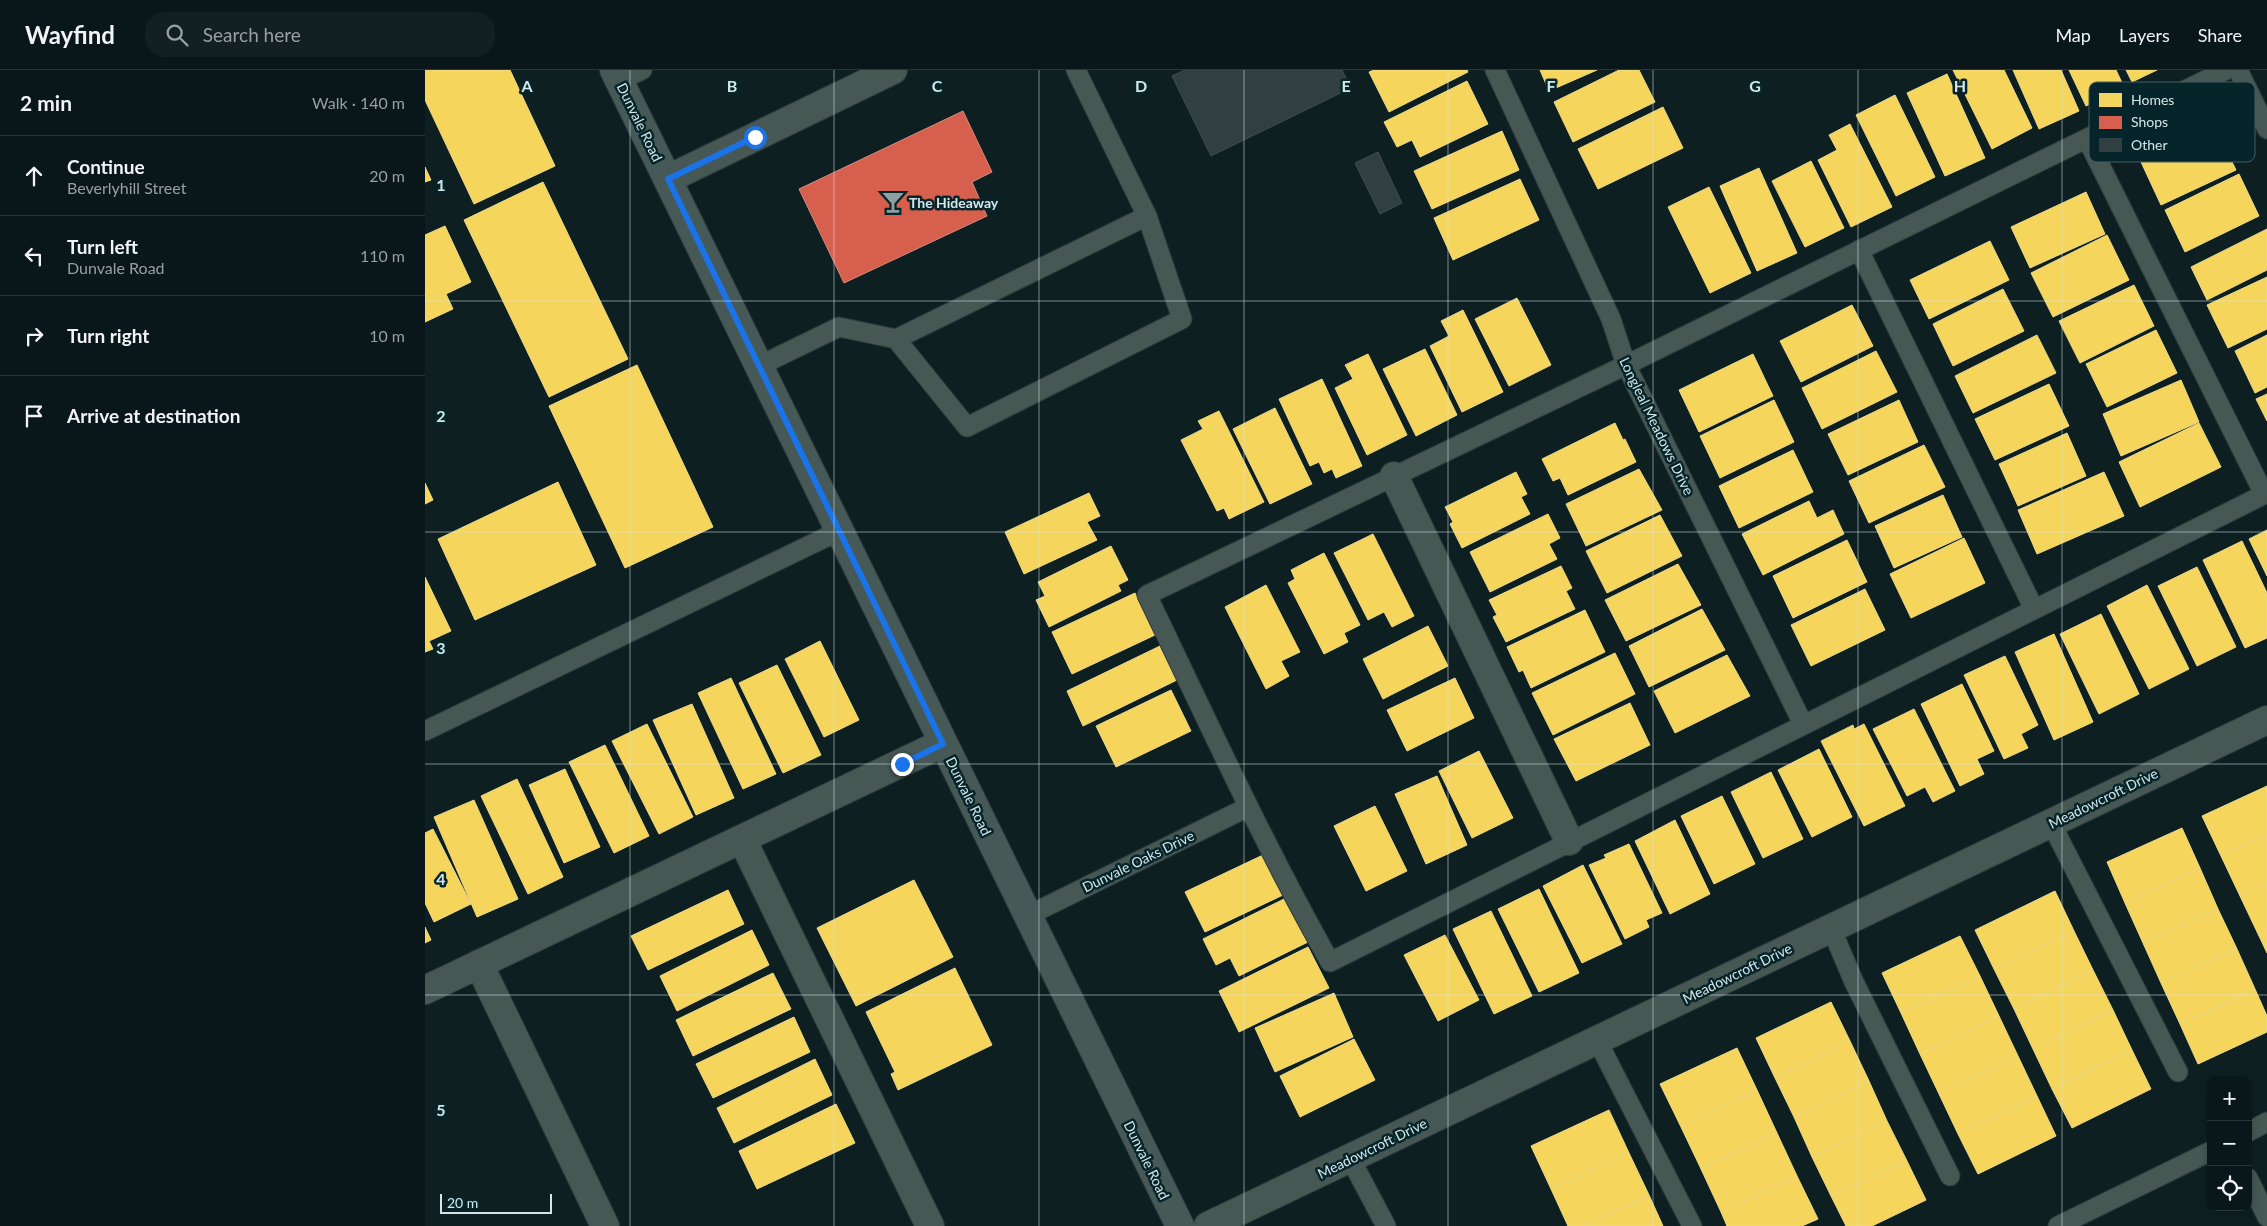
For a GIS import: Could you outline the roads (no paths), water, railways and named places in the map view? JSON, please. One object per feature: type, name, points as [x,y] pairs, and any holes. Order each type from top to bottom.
[{"type":"street","points":[[668,179],[893,70]]},
{"type":"street","name":"Dunvale Road","points":[[625,74],[668,179],[1180,1226]]},
{"type":"street","points":[[1394,476],[1569,841]]},
{"type":"street","name":"Meadowcroft Drive","points":[[1208,1226],[2267,720]]},
{"type":"street","points":[[425,990],[943,744]]},
{"type":"street","points":[[743,839],[930,1226]]},
{"type":"street","points":[[479,964],[605,1226]]},
{"type":"lane","points":[[897,339],[967,427],[1182,319],[1147,216],[1076,70]]},
{"type":"lane","name":"Longleal Meadows Drive","points":[[1495,70],[1611,319],[1626,365],[1803,724]]},
{"type":"lane","points":[[2202,82],[2226,70]]},
{"type":"lane","points":[[2238,70],[2244,82]]},
{"type":"lane","points":[[2255,105],[2267,129]]},
{"type":"lane","points":[[2089,143],[2087,139],[1626,365],[1147,595],[1295,901],[1330,962],[2265,494],[2099,162]]},
{"type":"lane","points":[[759,366],[839,327],[897,339],[1147,216]]},
{"type":"lane","points":[[1859,250],[2034,609]]},
{"type":"lane","points":[[425,731],[785,558],[839,530]]},
{"type":"lane","name":"Dunvale Oaks Drive","points":[[1027,916],[1248,806]]},
{"type":"lane","points":[[2051,823],[2178,1072]]},
{"type":"lane","points":[[1831,928],[1854,982],[1950,1176]]},
{"type":"lane","points":[[1597,1040],[1692,1226]]},
{"type":"lane","points":[[2252,1130],[2267,1122]]},
{"type":"lane","points":[[2057,1226],[2207,1153]]},
{"type":"lane","points":[[1350,1158],[1386,1226]]},
{"type":"lane","points":[[2252,1186],[2267,1217]]},
{"type":"place","name":"The Hideaway","points":[[893,202]]}]
